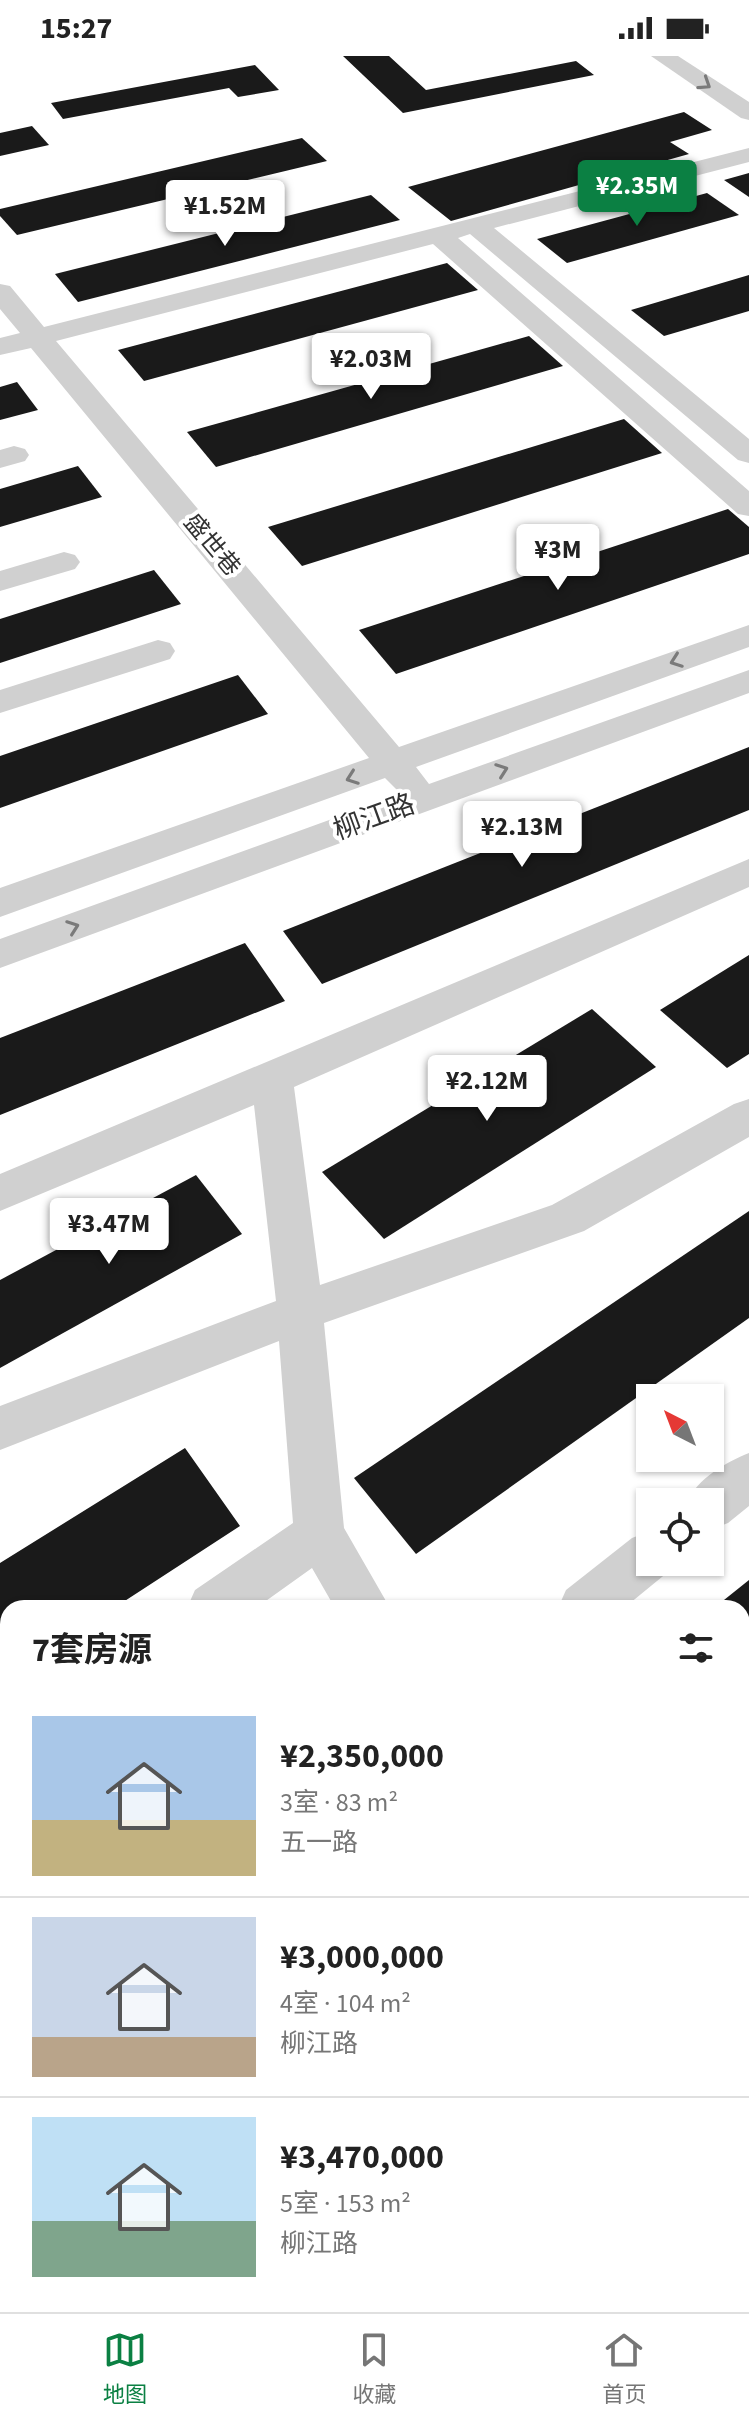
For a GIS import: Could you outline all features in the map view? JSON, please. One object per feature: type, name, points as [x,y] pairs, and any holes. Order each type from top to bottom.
[{"type":"street","points":[[662,56],[749,113]]},
{"type":"street","points":[[701,56],[749,87]]},
{"type":"street","points":[[0,347],[749,155]]},
{"type":"street","points":[[476,226],[749,454]]},
{"type":"street","points":[[439,235],[749,507]]},
{"type":"street","name":"盛世巷","points":[[0,292],[423,799]]},
{"type":"street","points":[[0,581],[64,562]]},
{"type":"street","name":"柳江路","points":[[0,903],[749,635]]},
{"type":"street","points":[[0,702],[158,651]]},
{"type":"street","name":"柳江路","points":[[0,954],[749,681]]},
{"type":"street","points":[[0,1193],[749,872]]},
{"type":"street","points":[[272,1079],[300,1312],[319,1534],[359,1600]]},
{"type":"street","points":[[0,1428],[300,1312],[568,1218],[749,1116]]},
{"type":"street","points":[[724,1496],[749,1476]]},
{"type":"street","points":[[224,1600],[319,1534]]},
{"type":"street","points":[[594,1600],[636,1566]]},
{"type":"building","points":[[343,56],[389,56],[426,90],[576,61],[594,75],[403,113]]},
{"type":"building","points":[[255,65],[279,90],[238,97],[229,88],[63,119],[51,103]]},
{"type":"building","points":[[684,112],[712,130],[670,142],[689,154],[451,221],[408,187]]},
{"type":"building","points":[[32,126],[49,145],[0,156],[0,133]]},
{"type":"building","points":[[302,138],[327,161],[17,235],[0,216],[0,209]]},
{"type":"building","points":[[749,173],[749,197],[724,180]]},
{"type":"building","points":[[707,193],[739,215],[567,263],[537,239]]},
{"type":"building","points":[[371,195],[400,220],[78,302],[55,274]]},
{"type":"building","points":[[447,263],[478,290],[144,381],[118,350]]},
{"type":"building","points":[[749,275],[749,311],[664,336],[631,310]]},
{"type":"building","points":[[529,336],[563,366],[216,467],[187,432]]},
{"type":"building","points":[[17,382],[38,410],[0,420],[0,387]]},
{"type":"building","points":[[624,419],[662,453],[302,566],[268,527]]},
{"type":"building","points":[[78,466],[102,497],[0,527],[0,489]]},
{"type":"building","points":[[728,509],[749,527],[749,554],[396,674],[359,630]]},
{"type":"building","points":[[154,570],[181,604],[0,663],[0,619]]},
{"type":"building","points":[[238,675],[268,714],[0,808],[0,756]]},
{"type":"building","points":[[749,747],[749,810],[322,984],[283,931]]},
{"type":"building","points":[[245,943],[285,1001],[0,1115],[0,1038]]},
{"type":"building","points":[[749,955],[749,1054],[727,1068],[660,1010]]},
{"type":"building","points":[[592,1009],[656,1067],[384,1239],[322,1172]]},
{"type":"building","points":[[196,1175],[242,1234],[0,1368],[0,1280]]},
{"type":"building","points":[[749,1211],[749,1318],[656,1384],[636,1384],[636,1398],[416,1554],[354,1478]]},
{"type":"building","points":[[185,1448],[240,1526],[126,1600],[0,1600],[0,1563]]},
{"type":"building","points":[[749,1580],[749,1600],[724,1600]]}]
